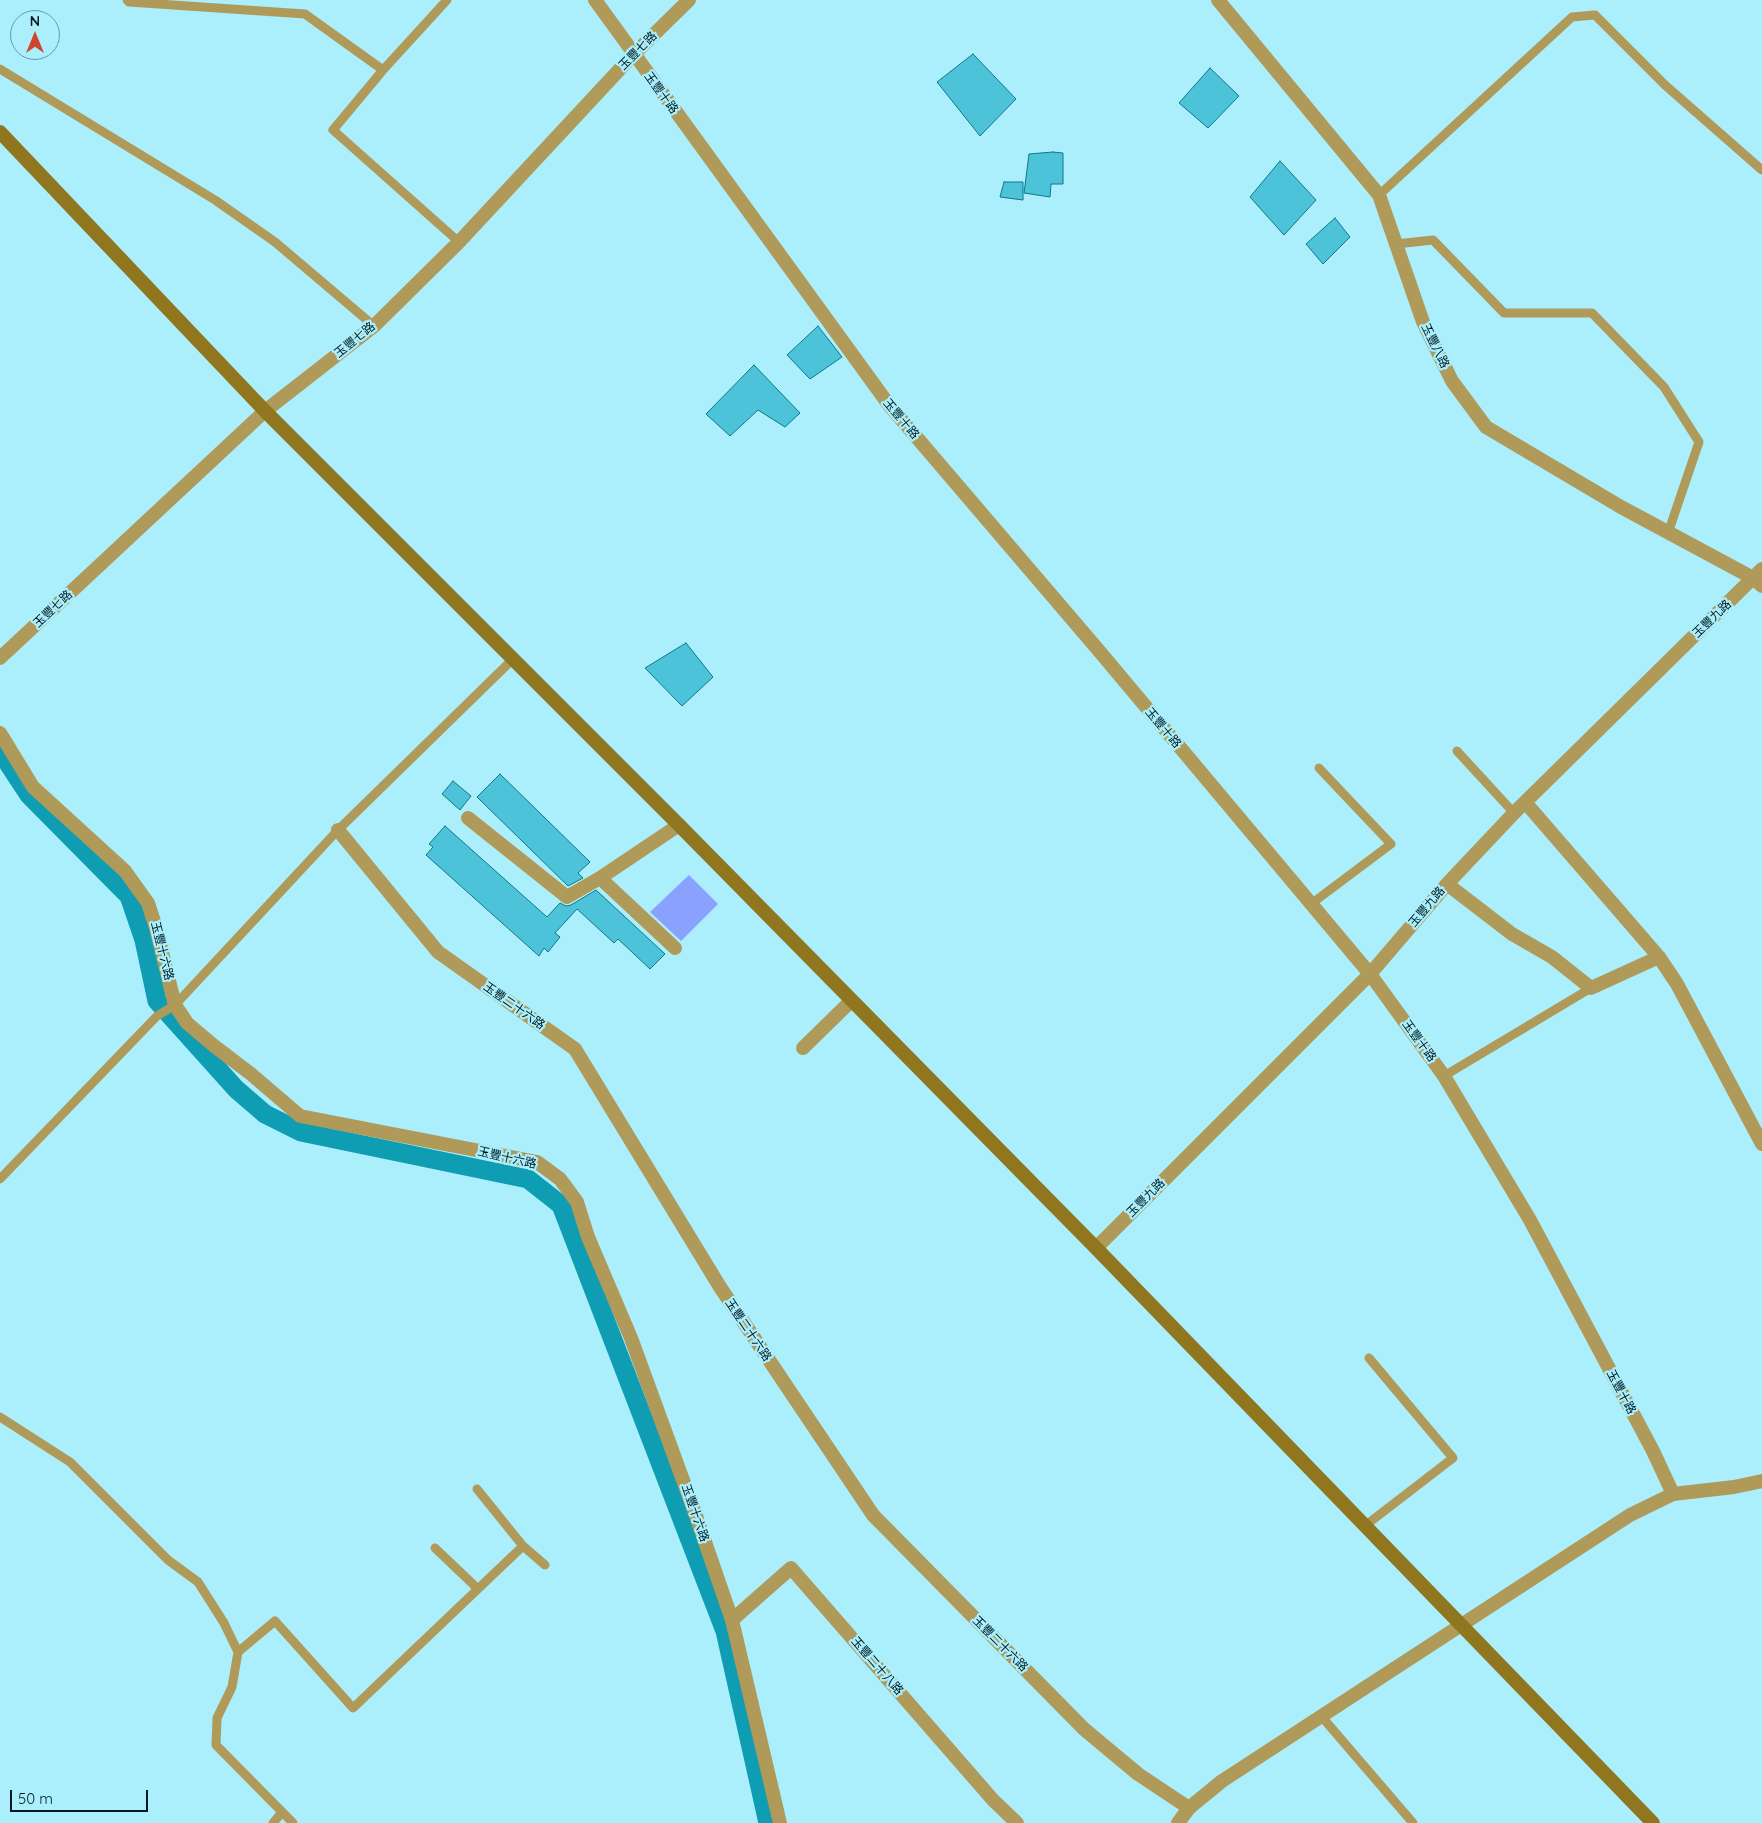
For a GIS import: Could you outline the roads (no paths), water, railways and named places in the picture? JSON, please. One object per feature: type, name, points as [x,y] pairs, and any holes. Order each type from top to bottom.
[{"type":"main road","points":[[0,132],[265,411],[514,658],[1096,1248],[1653,1823]]},
{"type":"street","name":"玉豐十路","points":[[594,0],[888,405],[1106,660],[1370,974],[1444,1076],[1530,1220],[1653,1452],[1672,1494]]},
{"type":"street","name":"玉豐七路","points":[[0,658],[265,411],[374,326],[459,242],[633,55],[689,0]]},
{"type":"street","name":"玉豐八路","points":[[1218,0],[1379,195],[1423,322],[1452,381],[1486,427],[1621,507],[1759,578]]},
{"type":"street","name":"玉豐九路","points":[[1096,1248],[1370,974],[1447,884],[1525,802],[1759,578]]},
{"type":"street","name":"玉豐十六路","points":[[0,733],[33,787],[125,871],[148,903],[156,928],[173,1006],[187,1023],[300,1116],[537,1162],[560,1179],[576,1202],[588,1237],[632,1338],[732,1620],[780,1823]]},
{"type":"street","points":[[1525,802],[1658,958],[1677,984],[1762,1144]]},
{"type":"street","points":[[468,818],[567,898],[679,825]]},
{"type":"street","name":"玉豐二十六路","points":[[338,830],[438,952],[575,1049],[720,1287],[873,1515],[1084,1729],[1138,1774],[1189,1808]]},
{"type":"street","points":[[600,878],[675,948]]},
{"type":"street","points":[[1447,884],[1512,934],[1552,957],[1591,988],[1658,958]]},
{"type":"street","points":[[803,1048],[851,1001]]},
{"type":"street","points":[[1178,1823],[1189,1808],[1222,1781],[1630,1515],[1672,1494],[1734,1487],[1762,1481]]},
{"type":"street","name":"玉豐二十八路","points":[[732,1620],[792,1568],[993,1800],[1017,1823]]},
{"type":"lane","points":[[127,0],[129,2],[305,14],[383,70]]},
{"type":"lane","points":[[447,0],[383,70],[333,130],[459,242]]},
{"type":"lane","points":[[1379,195],[1572,17],[1595,15],[1665,85],[1762,170]]},
{"type":"lane","points":[[0,69],[215,200],[275,242],[374,326]]},
{"type":"lane","points":[[1396,244],[1433,240],[1504,313],[1592,313],[1664,387],[1699,442],[1668,532]]},
{"type":"lane","points":[[0,1178],[157,1016],[173,1006],[338,830],[514,658]]},
{"type":"lane","points":[[1457,751],[1514,814]]},
{"type":"lane","points":[[1311,904],[1391,844],[1319,768]]},
{"type":"lane","points":[[1444,1076],[1591,988]]},
{"type":"lane","points":[[1366,1525],[1452,1458],[1369,1358]]},
{"type":"lane","points":[[0,1417],[70,1462],[168,1560],[198,1582],[224,1622],[238,1652],[232,1687],[217,1718],[216,1746],[293,1823]]},
{"type":"lane","points":[[477,1489],[523,1546],[545,1565]]},
{"type":"lane","points":[[238,1652],[275,1621],[353,1708],[523,1546]]},
{"type":"lane","points":[[436,1548],[478,1589]]},
{"type":"lane","points":[[1322,1717],[1413,1823]]},
{"type":"lane","points":[[273,1823],[282,1812]]},
{"type":"waterway","points":[[0,751],[29,795],[129,896],[144,940],[157,1001],[236,1089],[265,1114],[301,1132],[528,1179],[561,1205],[725,1631],[768,1823]]}]
